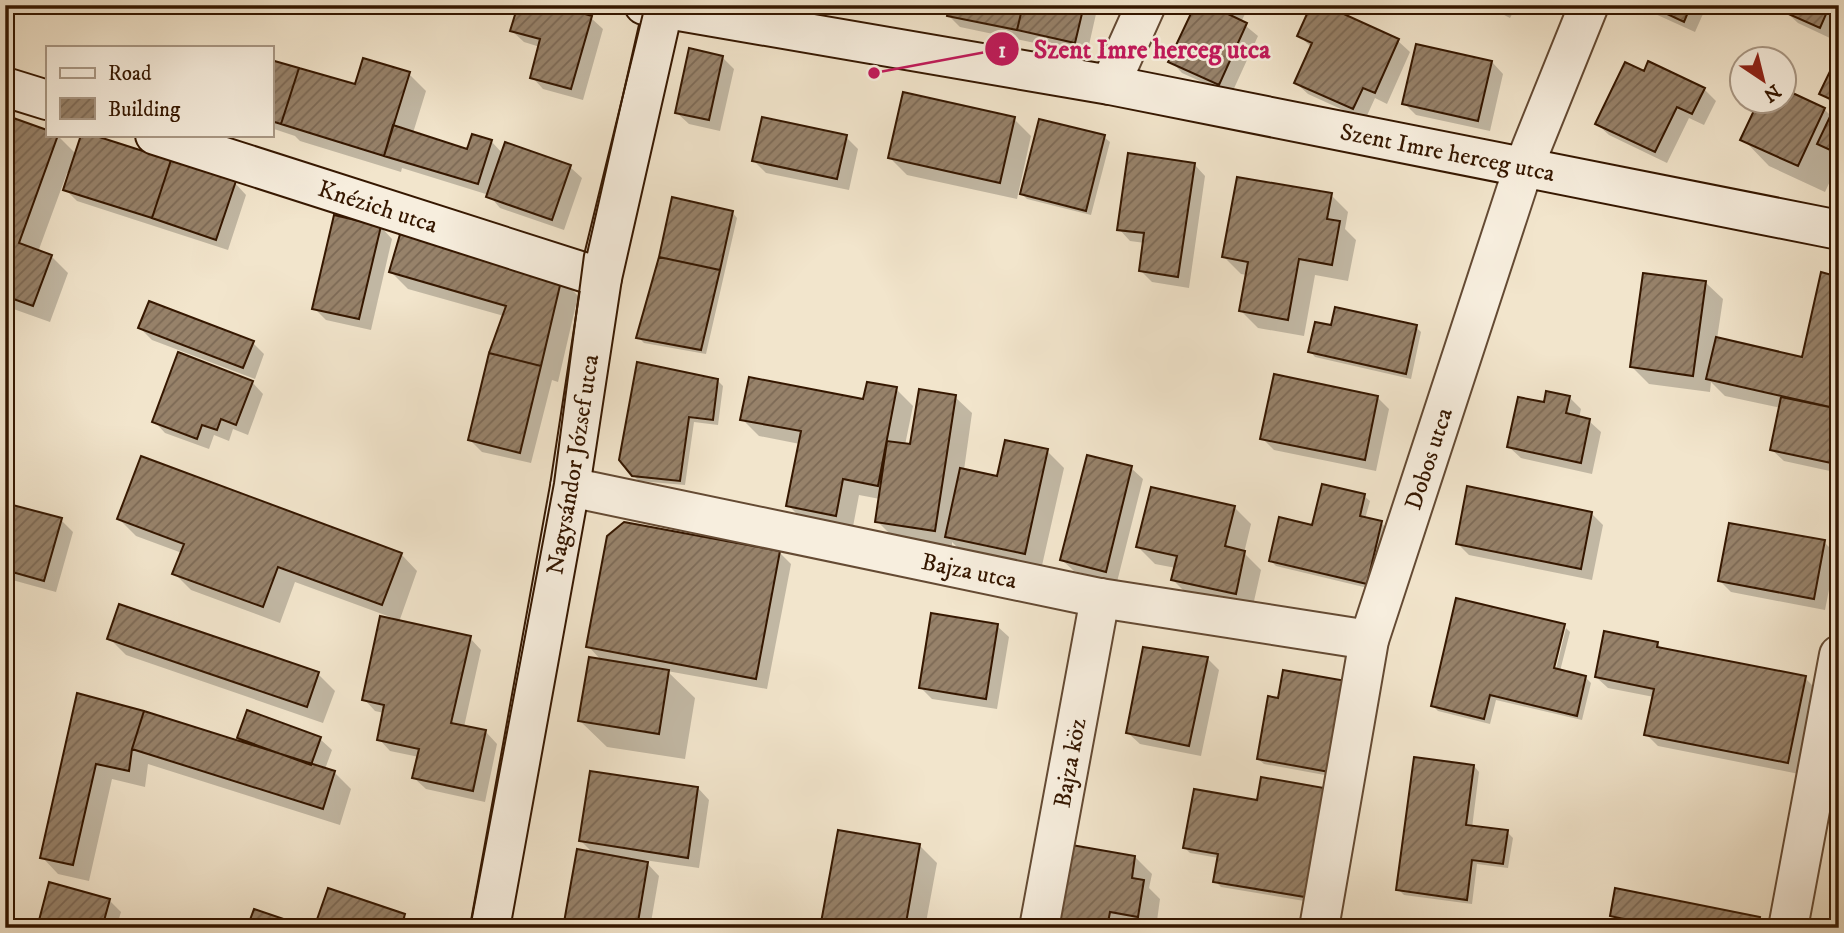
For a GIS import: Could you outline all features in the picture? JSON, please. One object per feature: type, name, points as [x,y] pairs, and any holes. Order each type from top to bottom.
[{"type":"street","points":[[1110,85],[1146,5]]},
{"type":"street","name":"Dobos utca","points":[[1319,928],[1370,640],[1524,166],[1589,5]]},
{"type":"street","name":"Szent Imre herceg utca","points":[[657,7],[1110,85],[1839,230]]},
{"type":"street","name":"Nagysándor József utca","points":[[490,928],[570,487],[602,278],[657,7]]},
{"type":"street","points":[[5,87],[46,100]]},
{"type":"street","name":"Knézich utca","points":[[158,136],[602,278]]},
{"type":"street","name":"Bajza utca","points":[[570,487],[1100,598],[1370,640]]},
{"type":"street","name":"Bajza köz","points":[[1039,928],[1100,598]]},
{"type":"street","points":[[1788,928],[1839,654]]},
{"type":"building","points":[[518,5],[554,5],[592,16],[571,89],[530,78],[540,39],[510,31]]},
{"type":"building","points":[[949,5],[1023,5],[1017,30],[947,16]]},
{"type":"building","points":[[1023,5],[1084,5],[1075,43],[1017,30]]},
{"type":"building","points":[[1195,5],[1232,5],[1228,14],[1247,23],[1219,85],[1168,62]]},
{"type":"building","points":[[1311,5],[1324,5],[1399,39],[1375,93],[1363,88],[1353,109],[1294,83],[1312,43],[1297,36]]},
{"type":"building","points":[[1648,5],[1691,5],[1684,22]]},
{"type":"building","points":[[1787,5],[1830,5],[1820,28],[1784,12]]},
{"type":"building","points":[[1416,44],[1492,61],[1478,121],[1402,104]]},
{"type":"building","points":[[689,48],[723,56],[709,120],[675,113]]},
{"type":"building","points":[[363,58],[410,72],[384,156],[281,124],[299,68],[355,84]]},
{"type":"building","points":[[273,61],[299,68],[281,124],[273,122]]},
{"type":"building","points":[[1648,61],[1705,88],[1692,114],[1677,107],[1655,152],[1595,124],[1625,62],[1644,71]]},
{"type":"building","points":[[1833,65],[1839,68],[1839,154],[1817,144],[1837,102],[1819,94]]},
{"type":"building","points":[[903,92],[1015,117],[1000,183],[888,158]]},
{"type":"building","points":[[1798,95],[1825,108],[1798,166],[1740,140],[1751,116],[1798,116]]},
{"type":"building","points":[[5,115],[46,130],[46,136],[58,136],[19,243],[52,255],[33,306],[5,296]]},
{"type":"building","points":[[762,117],[847,135],[837,179],[752,161]]},
{"type":"building","points":[[1039,119],[1105,135],[1086,211],[1020,194]]},
{"type":"building","points":[[393,125],[467,149],[472,134],[492,140],[478,184],[384,156]]},
{"type":"building","points":[[81,136],[96,136],[171,160],[152,218],[63,190]]},
{"type":"building","points":[[505,142],[571,165],[552,220],[486,197]]},
{"type":"building","points":[[1128,153],[1195,163],[1178,277],[1139,271],[1144,233],[1117,230]]},
{"type":"building","points":[[171,160],[236,181],[216,240],[152,218]]},
{"type":"building","points":[[1237,177],[1332,193],[1327,219],[1340,221],[1332,265],[1299,259],[1288,320],[1239,311],[1248,262],[1222,257]]},
{"type":"building","points":[[672,197],[733,211],[720,270],[659,257]]},
{"type":"building","points":[[334,215],[381,226],[359,319],[312,309]]},
{"type":"building","points":[[401,231],[562,277],[541,366],[489,353],[506,306],[389,272]]},
{"type":"building","points":[[659,257],[720,270],[701,350],[636,338]]},
{"type":"building","points":[[1821,272],[1839,277],[1839,409],[1706,379],[1716,337],[1802,357]]},
{"type":"building","points":[[1643,273],[1706,281],[1693,376],[1630,367]]},
{"type":"building","points":[[149,301],[254,341],[243,368],[138,328]]},
{"type":"building","points":[[1335,307],[1417,325],[1406,374],[1308,352],[1315,322],[1331,325]]},
{"type":"building","points":[[178,352],[253,381],[236,425],[221,419],[217,430],[202,425],[197,439],[152,422]]},
{"type":"building","points":[[489,353],[541,366],[520,453],[468,440]]},
{"type":"building","points":[[637,362],[718,379],[713,420],[689,417],[680,481],[632,476],[619,460]]},
{"type":"building","points":[[1274,374],[1378,396],[1365,460],[1260,439]]},
{"type":"building","points":[[749,377],[863,399],[867,382],[897,387],[878,486],[843,479],[836,516],[786,506],[801,431],[740,420]]},
{"type":"building","points":[[919,389],[956,395],[935,531],[875,522],[887,441],[910,444]]},
{"type":"building","points":[[1546,391],[1570,396],[1566,413],[1590,419],[1581,463],[1507,447],[1518,397],[1544,402]]},
{"type":"building","points":[[1781,397],[1839,409],[1836,464],[1770,450]]},
{"type":"building","points":[[1005,440],[1048,449],[1025,554],[945,537],[960,468],[997,476]]},
{"type":"building","points":[[1087,455],[1132,466],[1106,572],[1060,560]]},
{"type":"building","points":[[141,456],[402,553],[382,605],[278,567],[263,607],[172,574],[184,544],[117,519]]},
{"type":"building","points":[[1322,484],[1365,494],[1360,516],[1382,521],[1367,584],[1269,561],[1279,517],[1312,525]]},
{"type":"building","points":[[1467,486],[1592,512],[1581,569],[1456,544]]},
{"type":"building","points":[[1151,487],[1235,506],[1225,546],[1245,551],[1236,594],[1171,580],[1177,556],[1136,547]]},
{"type":"building","points":[[5,503],[62,518],[44,581],[5,570]]},
{"type":"building","points":[[624,522],[780,551],[756,679],[586,647],[607,536]]},
{"type":"building","points":[[1729,523],[1825,540],[1814,599],[1718,581]]},
{"type":"building","points":[[1456,598],[1565,624],[1554,668],[1586,676],[1577,716],[1490,695],[1484,719],[1431,706]]},
{"type":"building","points":[[119,604],[319,672],[307,707],[107,639]]},
{"type":"building","points":[[931,613],[998,624],[986,699],[919,688]]},
{"type":"building","points":[[380,616],[471,636],[451,723],[486,730],[473,791],[412,778],[419,749],[377,740],[384,705],[362,700]]},
{"type":"building","points":[[1604,631],[1658,642],[1657,647],[1806,676],[1788,763],[1644,735],[1654,689],[1595,677]]},
{"type":"building","points":[[1143,647],[1208,657],[1189,746],[1126,733]]},
{"type":"building","points":[[589,657],[669,670],[659,734],[578,721]]},
{"type":"building","points":[[1283,670],[1352,682],[1335,773],[1257,759],[1268,696],[1278,698]]},
{"type":"building","points":[[77,693],[144,711],[132,749],[129,771],[96,764],[73,865],[40,858]]},
{"type":"building","points":[[247,710],[321,737],[311,765],[237,738]]},
{"type":"building","points":[[144,711],[335,771],[323,809],[132,749]]},
{"type":"building","points":[[1414,757],[1474,765],[1466,825],[1508,830],[1503,864],[1472,860],[1467,900],[1396,890]]},
{"type":"building","points":[[590,771],[698,787],[688,858],[579,841]]},
{"type":"building","points":[[1261,777],[1324,788],[1305,897],[1213,882],[1218,854],[1183,848],[1194,789],[1257,800]]},
{"type":"building","points":[[838,830],[920,844],[906,923],[929,928],[820,928]]},
{"type":"building","points":[[1066,844],[1135,856],[1132,878],[1144,880],[1138,917],[1110,912],[1107,928],[1052,928]]},
{"type":"building","points":[[577,849],[648,862],[637,928],[563,928]]},
{"type":"building","points":[[49,882],[110,899],[102,928],[37,928]]},
{"type":"building","points":[[328,888],[405,914],[401,928],[314,928]]},
{"type":"building","points":[[1615,888],[1760,917],[1758,928],[1665,928],[1610,916]]},
{"type":"building","points":[[254,909],[310,928],[247,928]]},
{"type":"tram line","points":[[470,928],[554,483],[584,255],[645,5]]},
{"type":"place","name":"Szent Imre herceg utca","points":[[874,73]]}]
